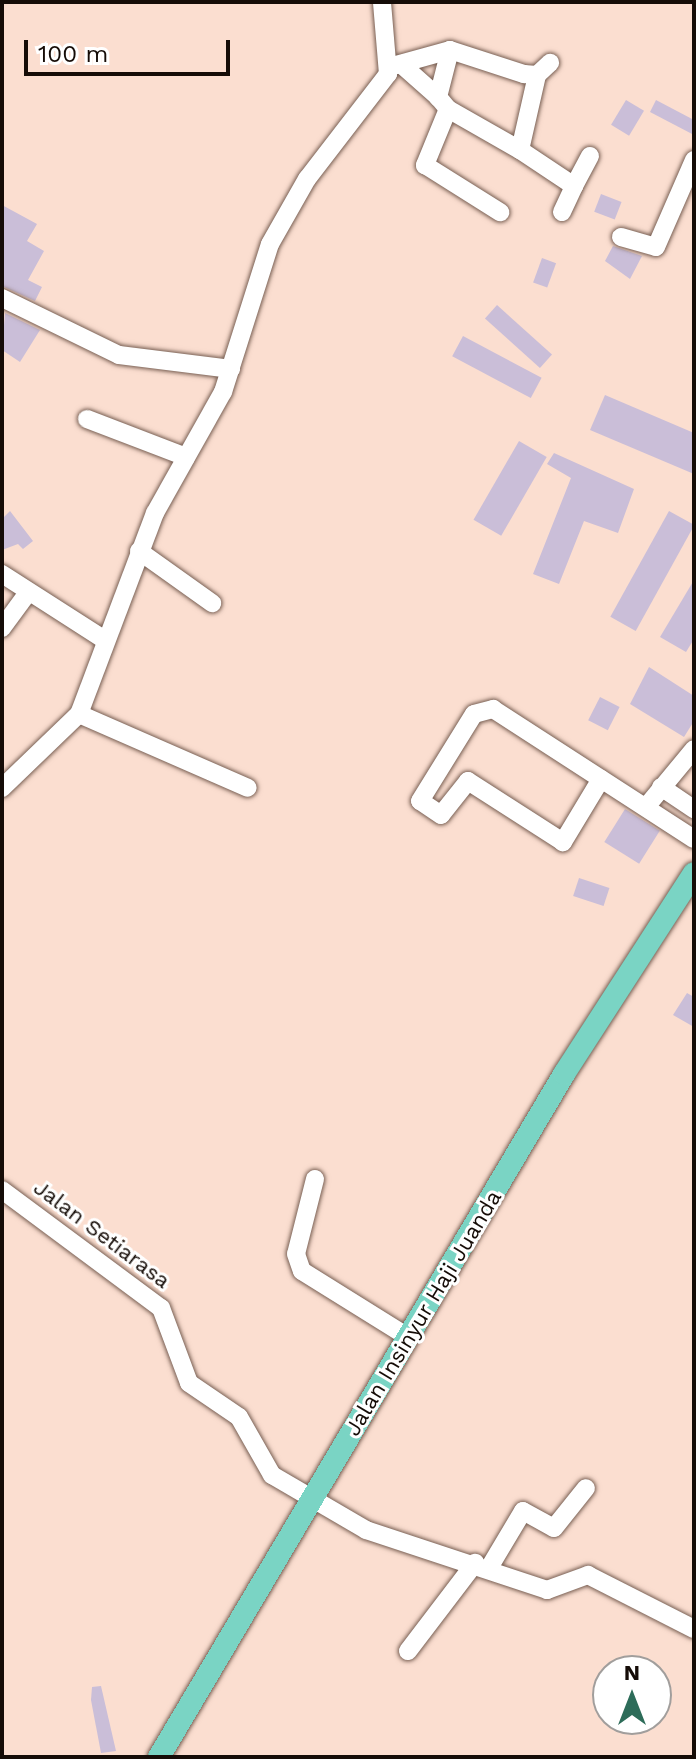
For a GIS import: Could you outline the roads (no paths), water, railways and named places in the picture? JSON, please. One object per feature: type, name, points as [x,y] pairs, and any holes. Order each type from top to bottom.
[{"type":"main road","name":"Jalan Insinyur Haji Juanda","points":[[159,1757],[564,1074],[694,873]]},
{"type":"street","points":[[382,2],[396,66],[443,103],[574,186]]},
{"type":"street","points":[[450,50],[443,103],[425,165],[500,212]]},
{"type":"street","points":[[2,788],[79,714],[139,551],[231,369],[270,244],[307,179],[396,66],[450,50],[543,69],[520,150]]},
{"type":"street","points":[[562,212],[590,156]]},
{"type":"street","points":[[621,237],[656,247],[694,160]]},
{"type":"street","points":[[2,298],[119,355],[231,369]]},
{"type":"street","points":[[87,419],[186,457]]},
{"type":"street","points":[[139,551],[212,603]]},
{"type":"street","points":[[2,574],[27,594],[105,640]]},
{"type":"street","points":[[2,628],[27,594]]},
{"type":"street","points":[[468,781],[441,815],[422,805],[421,795],[474,714],[493,709],[694,839]]},
{"type":"street","points":[[79,714],[248,788]]},
{"type":"street","points":[[646,807],[694,749]]},
{"type":"street","points":[[445,761],[468,781],[558,842],[567,838],[601,779]]},
{"type":"street","points":[[661,787],[694,809]]},
{"type":"street","points":[[315,1179],[296,1254],[302,1271],[408,1337]]},
{"type":"street","name":"Jalan Setiarasa","points":[[2,1190],[161,1308],[189,1383],[239,1417],[262,1466],[310,1498],[355,1526],[482,1565],[547,1590],[588,1575],[694,1629]]},
{"type":"street","points":[[408,1651],[482,1565],[523,1511],[554,1528],[586,1488]]}]
